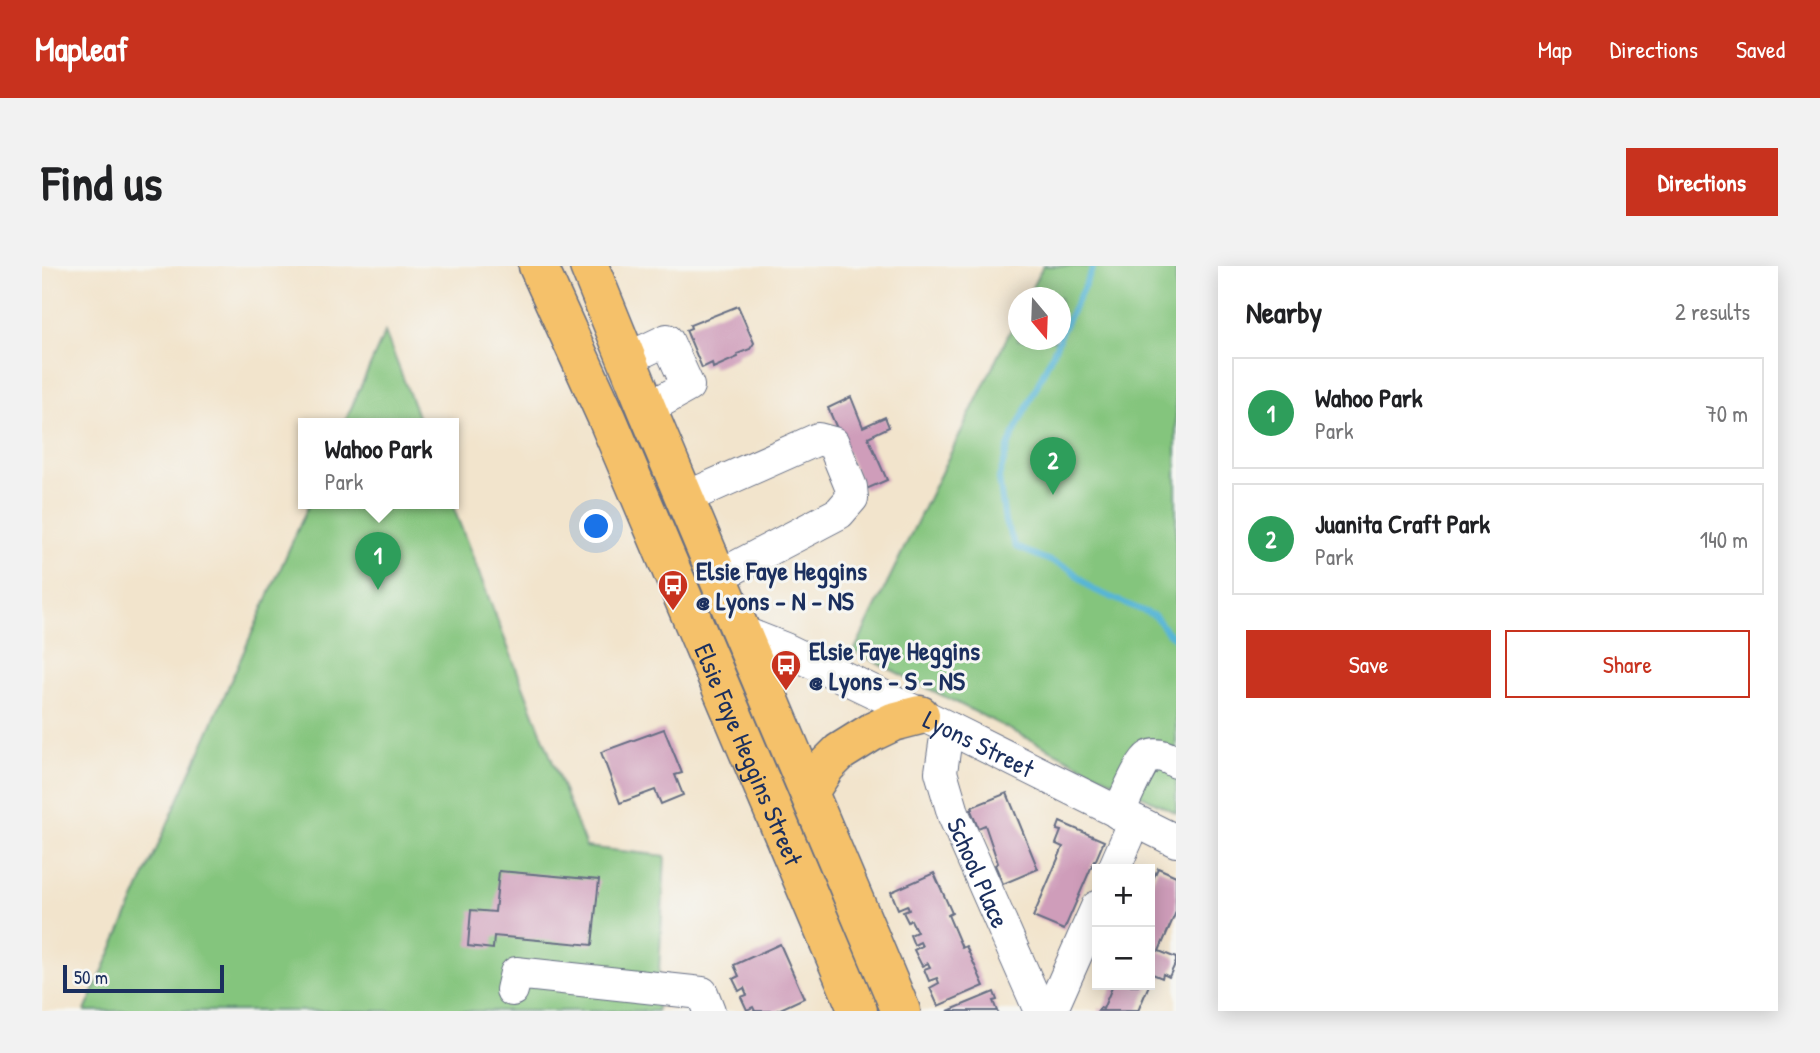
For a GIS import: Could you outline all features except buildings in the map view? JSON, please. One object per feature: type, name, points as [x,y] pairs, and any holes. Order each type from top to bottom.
[{"type":"main road","name":"Elsie Faye Heggins Street","points":[[538,266],[585,369],[856,1010]]},
{"type":"main road","name":"Elsie Faye Heggins Street","points":[[589,266],[897,1002]]},
{"type":"main road","points":[[585,369],[626,356]]},
{"type":"main road","points":[[809,792],[826,766],[840,752],[872,732],[893,722],[935,722]]},
{"type":"street","points":[[685,498],[818,439],[833,443],[851,487],[852,498],[839,513],[719,576]]},
{"type":"street","name":"Lyons Street","points":[[742,632],[785,649],[1176,841]]},
{"type":"street","name":"School Place","points":[[935,722],[945,744],[941,772],[954,816],[1040,1011]]},
{"type":"street","points":[[1115,864],[1143,764],[1149,757],[1157,755],[1176,762]]},
{"type":"street","points":[[1051,1011],[1092,918]]},
{"type":"street","points":[[512,990],[516,973],[702,993],[709,1011]]},
{"type":"street","points":[[856,1010],[897,1002]]},
{"type":"green space","points":[[1043,266],[1176,266],[1176,813],[854,651],[1008,335],[1008,350],[1071,350],[1071,287],[1032,287]]},
{"type":"green space","points":[[385,332],[419,418],[347,418]]},
{"type":"green space","points":[[307,509],[454,509],[586,847],[665,856],[657,1011],[85,1011]]},
{"type":"waterway","points":[[1071,313],[1094,266]]},
{"type":"waterway","points":[[1054,350],[1009,444],[999,478],[1005,522],[1016,547],[1070,569],[1092,589],[1155,616],[1176,639]]},
{"type":"place","name":"Juanita Craft Park","points":[[1053,495]]},
{"type":"place","name":"Wahoo Park","points":[[378,590]]},
{"type":"place","name":"Elsie Faye Heggins @ Lyons - N - NS","points":[[673,612]]},
{"type":"place","name":"Elsie Faye Heggins @ Lyons - S - NS","points":[[786,692]]}]
